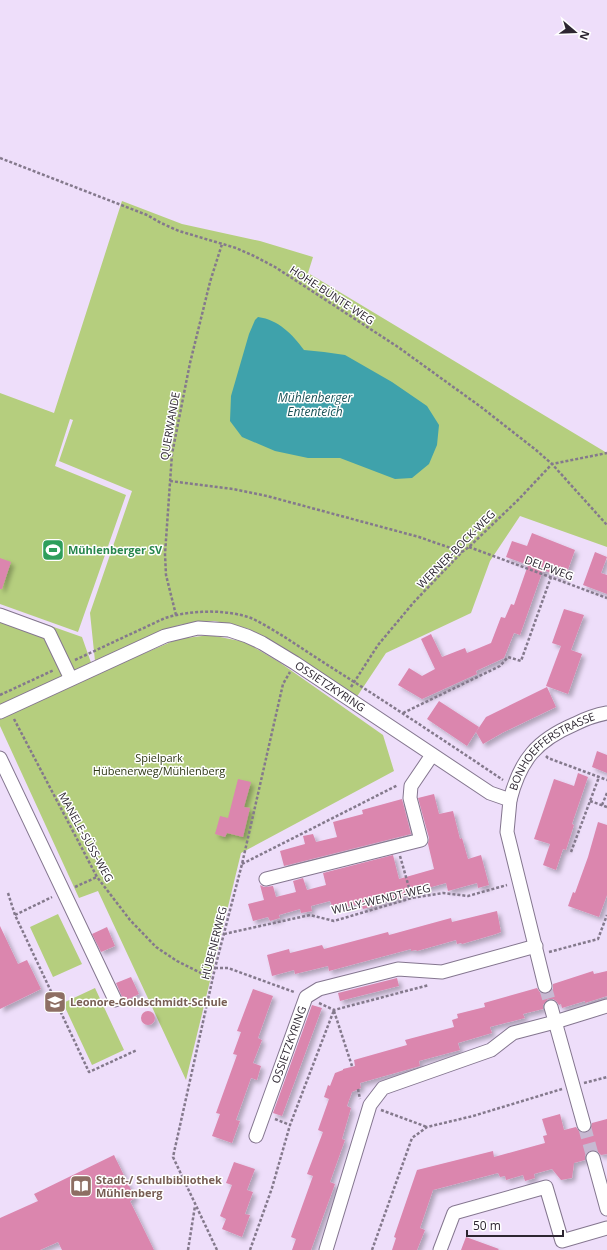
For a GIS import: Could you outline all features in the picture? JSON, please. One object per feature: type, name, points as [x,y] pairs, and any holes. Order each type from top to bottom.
[{"type":"street","points":[[0,615],[50,633],[70,680]]},
{"type":"street","name":"OSSIETZKYRING","points":[[4,710],[165,636],[198,628],[229,630],[262,643],[295,663],[490,793],[510,800]]},
{"type":"street","name":"BONHOEFFERSTRASSE","points":[[510,800],[517,776],[529,756],[543,742],[563,729],[606,711]]},
{"type":"street","points":[[266,879],[421,840],[410,798],[411,786],[432,755]]},
{"type":"street","points":[[0,758],[115,1000]]},
{"type":"street","points":[[510,800],[506,832],[520,882],[545,986]]},
{"type":"street","name":"OSSIETZKYRING","points":[[256,1136],[306,997],[319,989],[398,968],[442,972],[536,946]]},
{"type":"street","points":[[326,1250],[370,1105],[383,1088],[491,1050],[514,1033],[607,1006]]},
{"type":"street","points":[[551,1007],[584,1125]]},
{"type":"street","points":[[593,1158],[603,1182],[607,1209]]},
{"type":"street","points":[[440,1250],[454,1213],[546,1188],[562,1241],[607,1228]]},
{"type":"path","name":"HOHE-BÜNTE-WEG","points":[[0,158],[147,215],[179,231],[222,244],[254,256],[275,267],[391,343],[487,411],[552,464],[607,525]]},
{"type":"path","name":"QUERWANDE","points":[[176,614],[166,575],[166,540],[172,454],[190,363],[210,282],[222,244]]},
{"type":"path","points":[[552,464],[607,453]]},
{"type":"path","name":"WERNER-BOCK-WEG","points":[[345,696],[378,645],[414,602],[462,552],[519,499],[552,464]]},
{"type":"path","points":[[170,481],[233,489],[267,496],[419,537],[462,552]]},
{"type":"path","name":"DELPWEG","points":[[469,547],[607,598]]},
{"type":"path","points":[[402,713],[500,666],[508,656],[520,661],[551,577]]},
{"type":"path","name":"HÜBENERWEG","points":[[217,1250],[173,1157],[213,979],[242,864],[283,684],[295,663]]},
{"type":"path","points":[[355,682],[513,786]]},
{"type":"path","name":"MANELE-SÜSS-WEG","points":[[4,710],[97,877],[130,920],[156,947],[177,962],[213,979]]},
{"type":"path","points":[[538,747],[548,758],[607,780]]},
{"type":"path","points":[[571,852],[599,777]]},
{"type":"path","points":[[242,864],[399,785],[411,786]]},
{"type":"path","points":[[602,805],[607,793]]},
{"type":"path","points":[[590,800],[607,807]]},
{"type":"path","points":[[396,846],[412,898]]},
{"type":"path","name":"WILLY-WENDT-WEG","points":[[224,934],[310,915],[334,921],[412,898],[443,893],[468,896],[520,882]]},
{"type":"path","points":[[8,893],[15,915],[89,1072],[137,1050]]},
{"type":"path","points":[[250,1250],[272,1188],[290,1125],[334,1010],[352,1066]]},
{"type":"path","points":[[372,1250],[412,1138],[427,1127],[472,1116],[573,1086],[607,1078]]},
{"type":"path","points":[[358,1089],[362,1102],[427,1127]]},
{"type":"path","points":[[188,1250],[195,1206]]},
{"type":"green space","points":[[122,201],[182,224],[260,241],[313,257],[308,273],[607,453],[607,547],[520,516],[490,561],[471,613],[386,653],[356,698],[249,629],[214,621],[179,625],[95,661],[90,613],[132,491],[59,461],[73,420],[70,419],[55,466],[126,495],[78,632],[0,604],[0,393],[54,413]]},
{"type":"green space","name":"Spielpark Hübenerweg/Mühlenberg","points":[[0,608],[82,637],[95,674],[178,639],[210,635],[245,642],[279,662],[383,735],[394,771],[241,853],[186,1080],[98,891],[79,898],[0,726]]},
{"type":"green space","points":[[58,914],[82,964],[53,977],[30,927]]},
{"type":"green space","points":[[95,988],[124,1050],[92,1065],[63,1003]]},
{"type":"water","name":"Mühlenberger Ententeich","points":[[258,317],[272,321],[279,325],[295,339],[304,350],[345,355],[392,382],[427,406],[439,425],[437,445],[429,464],[412,478],[395,479],[340,458],[308,458],[275,451],[242,437],[230,421],[231,396],[249,334],[255,320]]},
{"type":"building","points":[[532,533],[575,550],[565,578],[543,570],[520,635],[514,633],[504,658],[476,671],[477,674],[422,699],[398,685],[409,668],[422,676],[435,669],[421,639],[431,634],[442,657],[465,648],[467,653],[491,643],[501,617],[505,618],[511,604],[514,605],[528,565],[506,557],[512,541],[527,546]]},
{"type":"building","points":[[595,552],[607,557],[601,573],[607,575],[607,594],[583,585]]},
{"type":"building","points":[[0,558],[11,562],[2,589],[0,589]]},
{"type":"building","points":[[564,609],[584,615],[571,650],[582,654],[568,694],[546,686],[561,646],[552,643]]},
{"type":"building","points":[[547,687],[556,707],[502,733],[483,744],[476,732],[486,717]]},
{"type":"building","points":[[439,701],[479,727],[467,746],[427,719]]},
{"type":"building","points":[[597,751],[607,755],[607,773],[592,767]]},
{"type":"building","points":[[578,773],[588,777],[572,824],[574,825],[566,850],[563,849],[556,870],[543,865],[550,844],[534,839],[554,779],[574,786]]},
{"type":"building","points":[[238,779],[251,782],[244,807],[250,808],[243,837],[227,833],[225,837],[215,834],[220,816],[228,818]]},
{"type":"building","points":[[434,794],[439,814],[453,811],[460,839],[462,838],[468,859],[481,855],[489,885],[478,888],[477,883],[448,891],[446,883],[403,895],[404,897],[374,904],[374,906],[363,909],[361,903],[343,908],[342,904],[332,906],[330,901],[311,906],[312,911],[301,913],[300,909],[279,915],[280,918],[270,921],[268,917],[253,921],[248,904],[264,900],[260,885],[264,887],[273,886],[276,897],[296,892],[293,881],[303,878],[307,890],[326,885],[323,873],[393,855],[399,879],[434,869],[428,844],[429,838],[418,798]]},
{"type":"building","points":[[402,799],[411,834],[284,866],[280,851],[305,844],[303,836],[313,834],[316,842],[337,837],[333,822],[363,814],[362,810]]},
{"type":"building","points":[[598,822],[607,825],[607,895],[599,917],[568,906],[573,892],[575,893],[588,857]]},
{"type":"building","points":[[497,911],[501,932],[462,944],[457,944],[456,940],[417,951],[411,951],[411,949],[329,971],[328,966],[295,974],[294,970],[272,976],[267,955],[289,949],[290,953],[322,945],[324,949],[388,932],[389,935],[451,918],[452,922]]},
{"type":"building","points":[[0,926],[18,964],[27,960],[41,989],[0,1009]]},
{"type":"building","points":[[107,927],[115,946],[101,952],[92,934]]},
{"type":"building","points":[[593,971],[594,974],[607,971],[607,996],[562,1008],[561,1004],[559,1005],[553,999],[548,999],[543,1005],[543,1009],[523,1014],[525,1018],[490,1027],[492,1033],[458,1043],[460,1050],[419,1061],[420,1066],[360,1083],[361,1088],[352,1092],[347,1106],[351,1108],[342,1139],[345,1140],[330,1182],[335,1184],[311,1250],[292,1250],[296,1239],[291,1237],[313,1176],[307,1174],[323,1132],[318,1130],[329,1099],[324,1097],[328,1085],[330,1086],[335,1073],[355,1066],[354,1060],[407,1045],[405,1040],[454,1027],[452,1020],[458,1018],[457,1014],[485,1007],[484,1003],[537,988],[542,994],[547,994],[553,989],[553,984]]},
{"type":"building","points":[[131,977],[139,994],[123,1002],[116,983]]},
{"type":"building","points":[[397,978],[399,986],[340,1001],[338,993]]},
{"type":"building","points":[[253,989],[273,996],[258,1038],[262,1040],[253,1063],[261,1066],[257,1080],[251,1078],[236,1120],[240,1121],[232,1143],[212,1136],[220,1114],[216,1113],[237,1055],[233,1054],[241,1032],[237,1031]]},
{"type":"building","points":[[312,1005],[322,1008],[282,1116],[273,1113]]},
{"type":"building","points":[[148,1011],[153,1013],[155,1018],[153,1023],[148,1025],[143,1023],[141,1018],[143,1013]]},
{"type":"building","points":[[560,1114],[564,1130],[576,1127],[582,1133],[587,1133],[590,1130],[592,1123],[607,1119],[607,1154],[601,1155],[595,1150],[588,1152],[585,1156],[585,1160],[574,1163],[572,1178],[561,1180],[552,1169],[534,1174],[535,1178],[525,1181],[523,1175],[506,1180],[505,1176],[500,1177],[498,1173],[433,1190],[420,1228],[425,1230],[417,1250],[392,1250],[396,1238],[394,1237],[417,1170],[493,1151],[494,1157],[545,1143],[543,1136],[547,1135],[542,1119]]},
{"type":"building","points":[[114,1155],[135,1198],[130,1201],[154,1250],[62,1250],[58,1242],[40,1250],[0,1250],[0,1218],[38,1201],[34,1194]]},
{"type":"building","points":[[234,1162],[255,1169],[247,1190],[253,1192],[245,1214],[250,1215],[242,1237],[222,1229],[226,1219],[220,1216],[232,1185],[226,1183]]},
{"type":"building","points":[[466,1237],[499,1249],[461,1250]]},
{"type":"tunnel","points":[[545,986],[551,1007]]},
{"type":"tunnel","points":[[584,1125],[593,1158]]},
{"type":"place","name":"Mühlenberger SV","points":[[53,550]]},
{"type":"place","name":"Leonore-Goldschmidt-Schule","points":[[55,1002]]},
{"type":"place","name":"Stadt-/ Schulbibliothek Mühlenberg","points":[[81,1186]]}]
